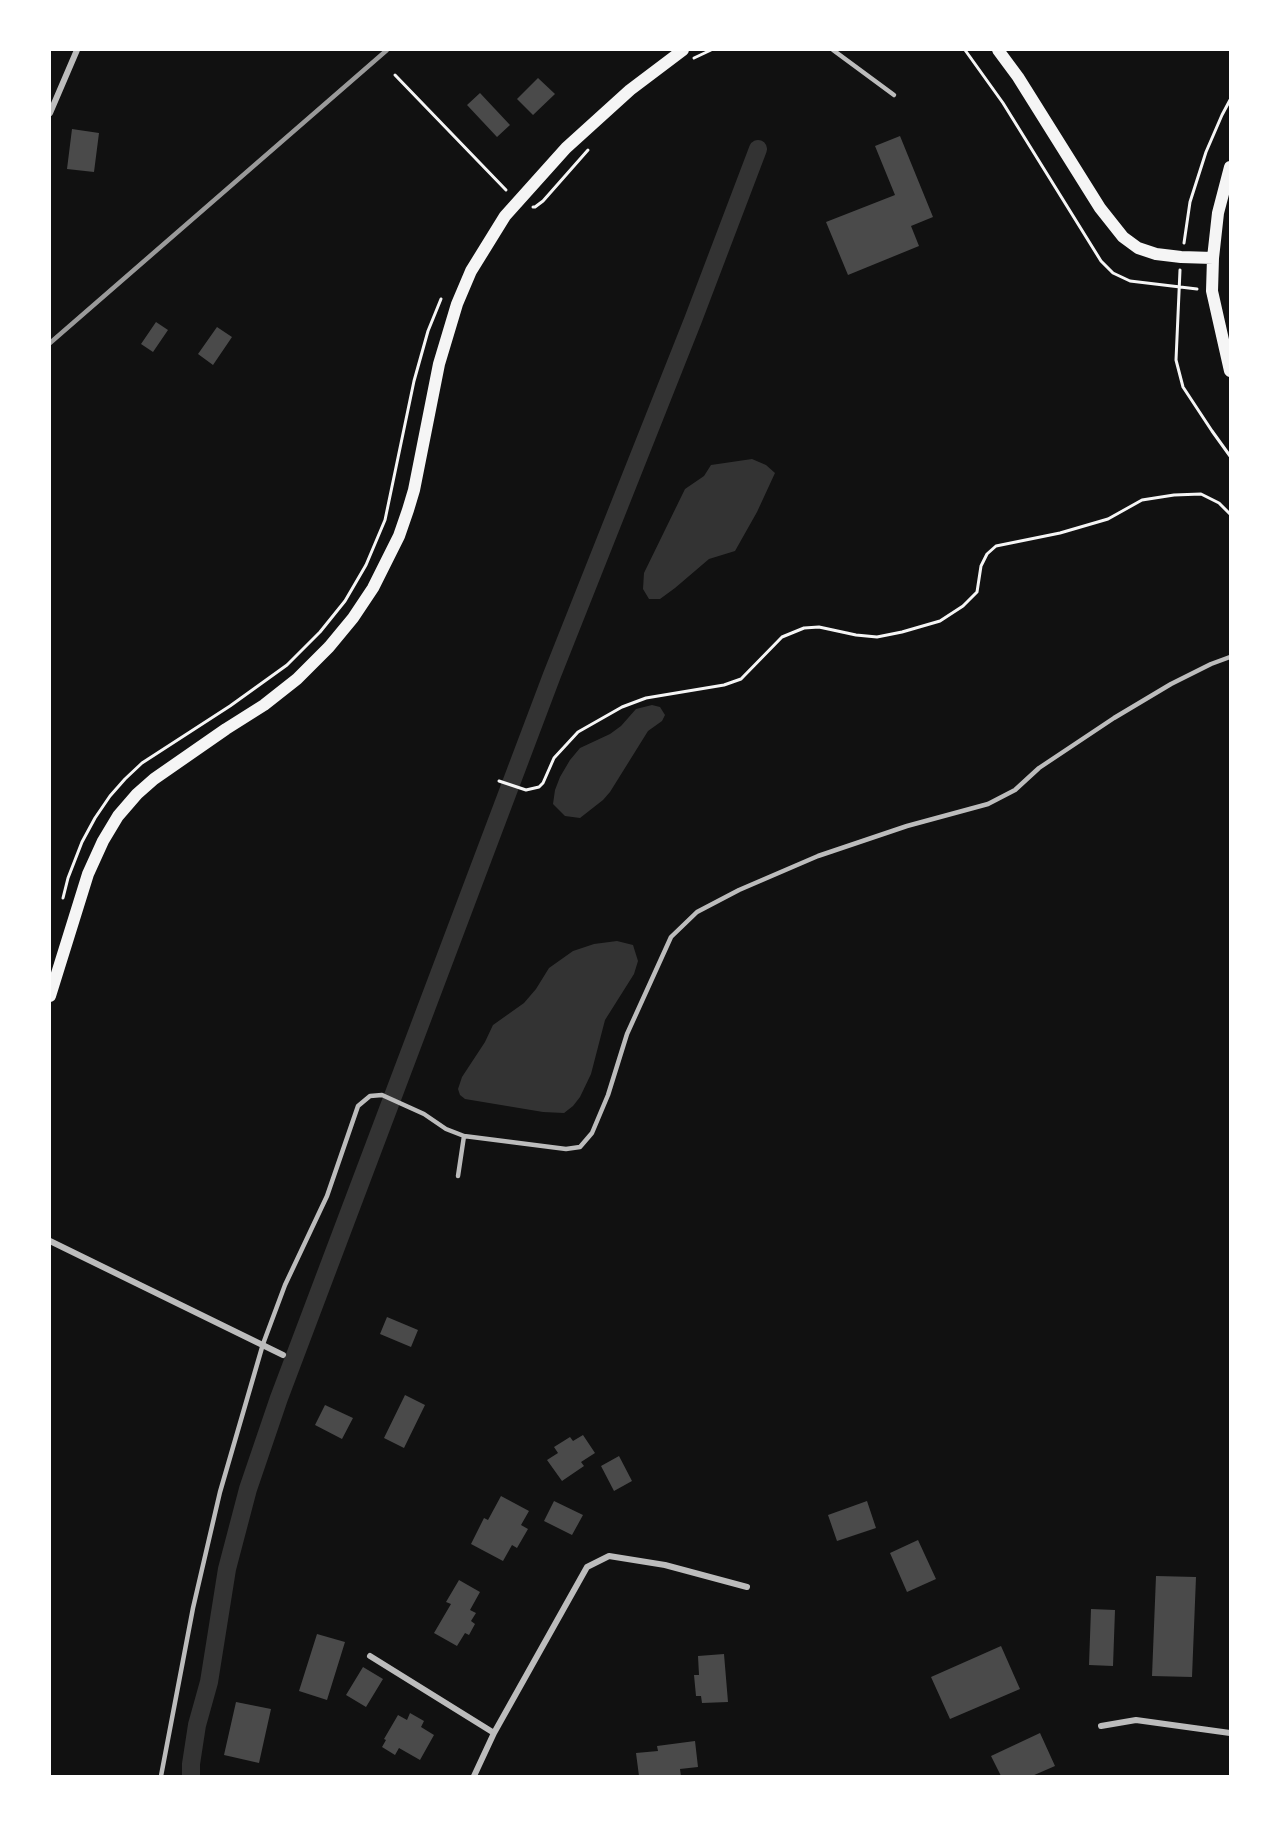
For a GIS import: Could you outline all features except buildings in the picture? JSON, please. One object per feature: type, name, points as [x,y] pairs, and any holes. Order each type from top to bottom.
[{"type":"main road","points":[[50,996],[88,874],[103,841],[118,816],[153,779],[264,705],[297,679],[329,647],[372,588],[399,536],[414,490],[439,364],[457,304],[471,271],[505,216],[566,148],[630,90],[683,50]]},
{"type":"main road","points":[[998,50],[1018,77],[1100,208],[1123,237],[1138,248],[1156,254],[1213,258]]},
{"type":"main road","points":[[1230,167],[1218,213],[1212,291],[1230,371]]},
{"type":"street","points":[[50,113],[77,50]]},
{"type":"street","points":[[50,1241],[283,1355]]},
{"type":"street","points":[[474,1776],[494,1733],[587,1567],[609,1556],[665,1565],[747,1587]]},
{"type":"street","points":[[370,1656],[494,1733]]},
{"type":"street","points":[[1101,1726],[1136,1720],[1230,1733]]},
{"type":"lane","points":[[833,50],[894,95]]},
{"type":"lane","points":[[162,1776],[193,1608],[220,1492],[262,1344],[285,1285],[327,1196],[358,1106],[370,1096],[382,1095],[464,1136],[566,1149],[580,1147],[592,1133],[608,1095],[627,1034],[671,937],[697,912],[739,890],[818,856],[907,825],[988,804],[1015,790],[1038,768],[1114,718],[1170,684],[1230,657]]},
{"type":"lane","points":[[458,1176],[464,1136]]},
{"type":"path","points":[[687,64],[711,50]]},
{"type":"path","points":[[965,50],[1003,103],[1101,261],[1113,273],[1130,281],[1178,287]]},
{"type":"path","points":[[395,75],[506,190],[527,207],[535,207],[543,201],[588,149]]},
{"type":"path","points":[[1230,100],[1206,152],[1190,202],[1178,287],[1176,360],[1183,387],[1230,456]]},
{"type":"path","points":[[500,198],[506,190]]},
{"type":"path","points":[[63,899],[68,878],[94,818],[125,779],[142,763],[230,706],[286,665],[320,632],[345,601],[366,564],[385,520],[414,381],[428,332],[441,299]]},
{"type":"path","points":[[499,781],[526,790],[539,787],[554,759],[578,732],[622,707],[646,699],[724,685],[741,679],[782,637],[804,628],[819,627],[877,637],[939,621],[963,606],[977,592],[981,566],[987,554],[996,546],[1070,530],[1108,519],[1142,500],[1174,495],[1201,494],[1219,503],[1230,514]]},
{"type":"shaded area","points":[[752,459],[766,465],[775,473],[735,551],[709,559],[660,599],[649,599],[643,589],[644,573],[685,489],[704,476],[711,465]]},
{"type":"shaded area","points":[[652,705],[660,707],[665,715],[662,721],[648,731],[610,792],[580,818],[565,816],[553,804],[560,777],[570,760],[580,748],[610,734],[621,726],[636,709]]},
{"type":"shaded area","points":[[617,941],[633,945],[638,961],[634,974],[605,1020],[591,1074],[573,1106],[564,1113],[543,1112],[465,1099],[460,1095],[458,1089],[462,1077],[485,1042],[493,1025],[524,1003],[549,968],[573,951],[594,944]]},
{"type":"waterway","points":[[191,1776],[197,1725],[209,1682],[227,1569],[248,1489],[279,1398],[552,675],[693,320],[758,149]]},
{"type":"railway","points":[[50,343],[387,50]]}]
